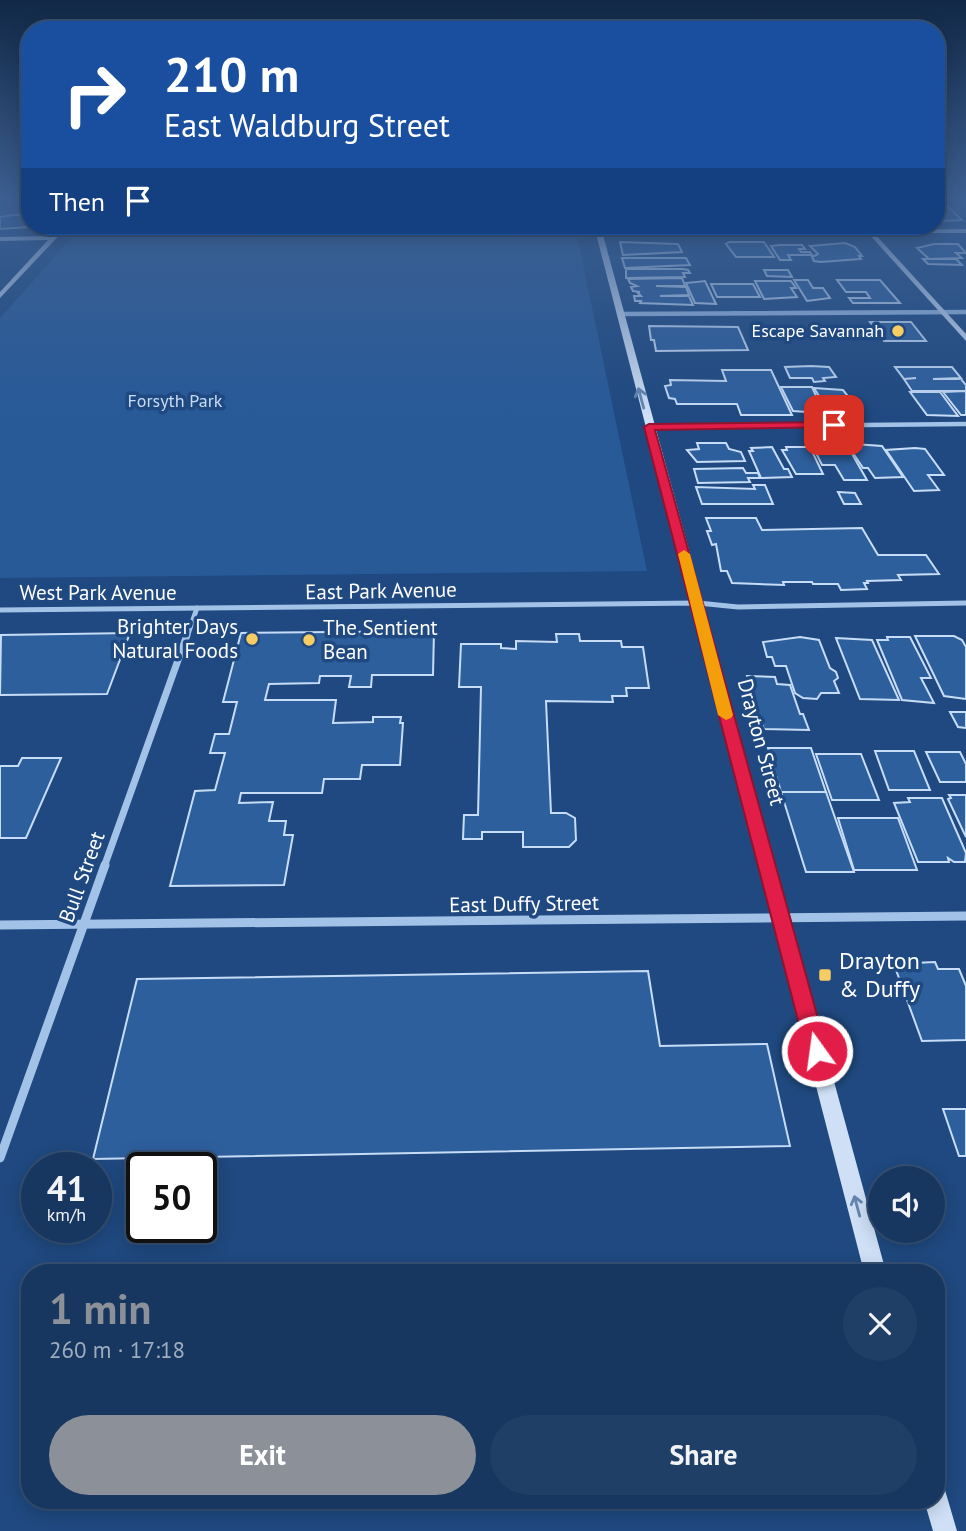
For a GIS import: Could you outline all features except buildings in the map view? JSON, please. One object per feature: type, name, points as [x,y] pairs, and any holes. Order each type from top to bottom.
[{"type":"main road","points":[[0,296],[22,272]]},
{"type":"main road","name":"Drayton Street","points":[[609,272],[873,1264]]},
{"type":"main road","points":[[906,272],[966,339]]},
{"type":"main road","points":[[939,1509],[945,1531]]},
{"type":"street","points":[[619,314],[966,312]]},
{"type":"street","points":[[649,427],[966,424]]},
{"type":"street","points":[[698,603],[738,607],[966,603]]},
{"type":"street","name":"East Park Avenue","points":[[197,608],[698,603]]},
{"type":"street","name":"West Park Avenue","points":[[0,610],[197,608]]},
{"type":"street","name":"Bull Street","points":[[0,1157],[197,608]]},
{"type":"street","name":"East Duffy Street","points":[[0,925],[966,916]]},
{"type":"green space","name":"Forsyth Park","points":[[41,272],[585,272],[647,571],[0,578],[0,318]]},
{"type":"slow traffic","points":[[684,554],[726,715]]},
{"type":"place","name":"Escape Savannah","points":[[898,331]]},
{"type":"place","name":"Brighter Days Natural Foods","points":[[252,639]]},
{"type":"place","name":"The Sentient Bean","points":[[309,640]]},
{"type":"place","name":"Drayton & Duffy","points":[[825,975]]},
{"type":"route","points":[[817,1051],[649,427],[834,425]]}]
